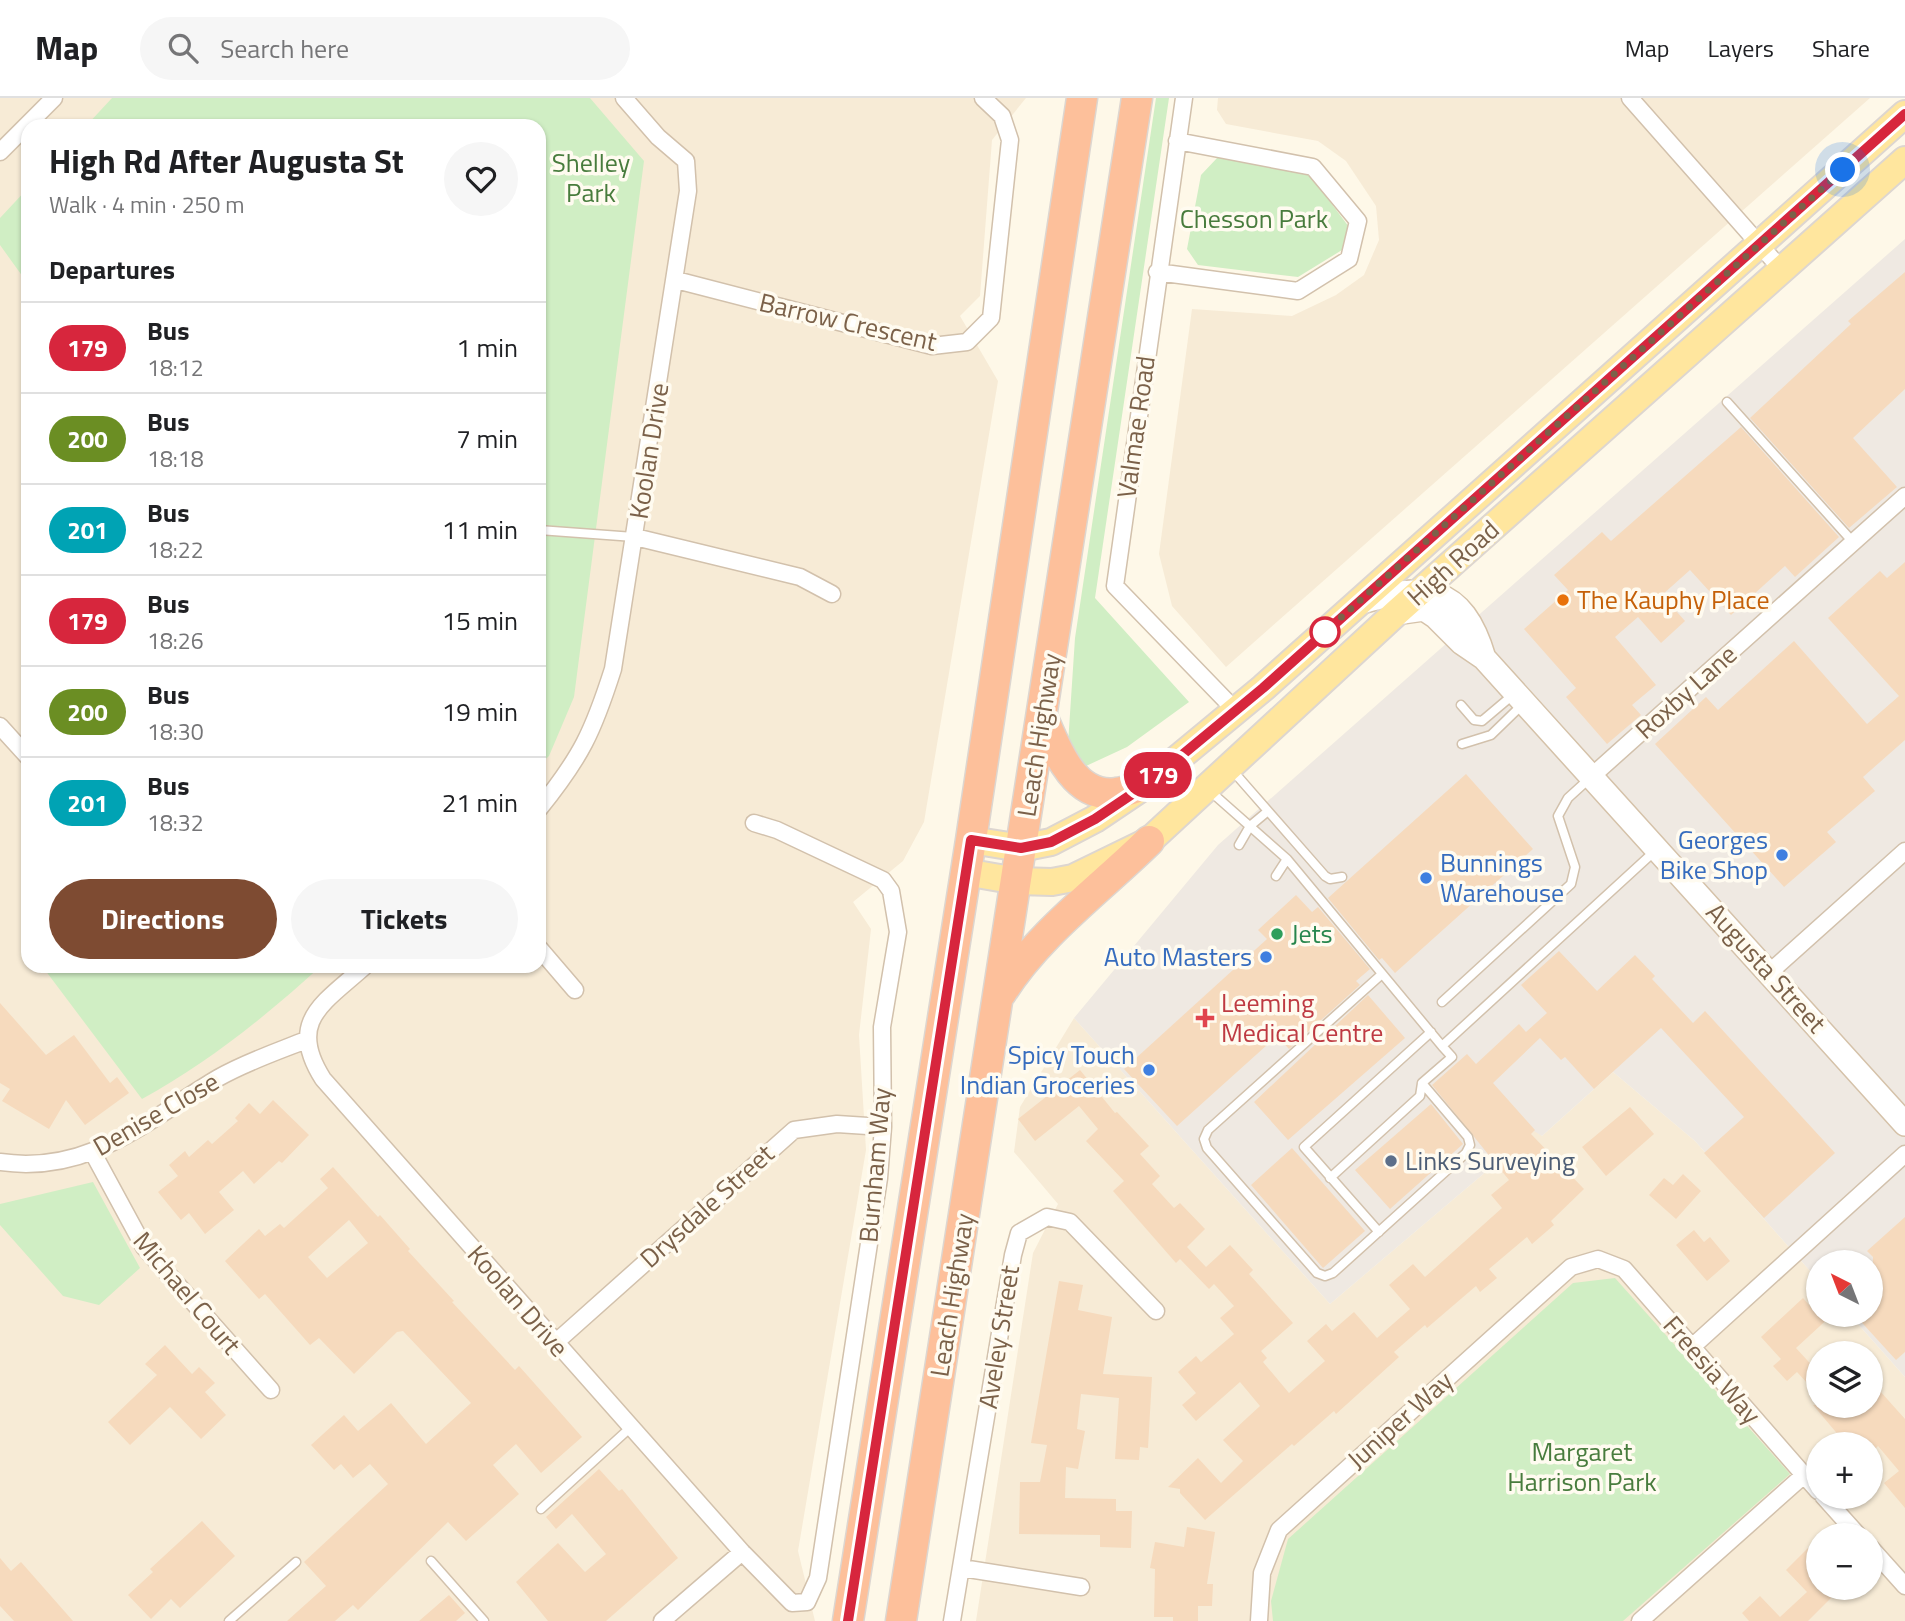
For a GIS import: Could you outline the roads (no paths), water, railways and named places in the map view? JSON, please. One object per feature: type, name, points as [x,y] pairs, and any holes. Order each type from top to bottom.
[{"type":"highway","name":"Leach Highway","points":[[848,1621],[971,840],[1082,98]]},
{"type":"highway","name":"Leach Highway","points":[[901,1621],[1137,98]]},
{"type":"highway","points":[[1042,716],[1060,758],[1079,781],[1091,788],[1113,794],[1147,784]]},
{"type":"highway","points":[[998,999],[1014,972],[1149,841]]},
{"type":"main road","name":"High Road","points":[[971,840],[1021,848],[1051,842],[1095,819],[1147,784],[1234,709],[1263,688],[1905,114]]},
{"type":"main road","name":"High Road","points":[[965,873],[1017,881],[1052,882],[1073,878],[1149,841],[1396,613],[1426,590],[1905,160]]},
{"type":"street","points":[[33,119],[54,98]]},
{"type":"street","name":"Koolan Drive","points":[[546,800],[568,773],[594,727],[613,669],[688,191],[686,161],[658,137],[625,98]]},
{"type":"street","name":"Barrow Crescent","points":[[676,280],[932,346],[967,342],[991,318],[1010,140],[1002,116],[983,98]]},
{"type":"street","name":"Valmae Road","points":[[1184,98],[1157,272],[1115,586],[1234,709]]},
{"type":"street","points":[[1630,98],[1782,270]]},
{"type":"street","points":[[0,152],[21,131]]},
{"type":"street","points":[[1157,272],[1298,291],[1349,259],[1358,222],[1313,167],[1177,141]]},
{"type":"street","name":"Roxby Lane","points":[[1592,776],[1905,496]]},
{"type":"street","points":[[635,537],[800,577],[832,594]]},
{"type":"street","points":[[1454,601],[1451,582],[1457,560]]},
{"type":"street","points":[[1357,603],[1395,592],[1426,590],[1454,601]]},
{"type":"street","name":"Augusta Street","points":[[1454,601],[1476,630],[1484,658]]},
{"type":"street","name":"Augusta Street","points":[[1396,613],[1424,609],[1462,643],[1484,658],[1905,1124]]},
{"type":"street","points":[[0,726],[21,749]]},
{"type":"street","name":"Burnham Way","points":[[754,823],[776,830],[883,880],[891,891],[898,932],[882,1027],[883,1127],[879,1178],[814,1590]]},
{"type":"street","points":[[1770,972],[1905,851]]},
{"type":"street","points":[[546,956],[575,990]]},
{"type":"street","points":[[306,1040],[307,1026],[316,1010],[357,973]]},
{"type":"street","name":"Koolan Drive","points":[[306,1040],[310,1059],[323,1079],[742,1552],[792,1603],[807,1602],[814,1590]]},
{"type":"street","name":"Denise Close","points":[[0,1162],[39,1166],[93,1153],[253,1060],[306,1040]]},
{"type":"street","name":"Drysdale Street","points":[[555,1343],[794,1130],[837,1124],[883,1127]]},
{"type":"street","name":"Michael Court","points":[[93,1153],[144,1247],[271,1390]]},
{"type":"street","points":[[1692,1347],[1905,1154]]},
{"type":"street","name":"Aveley Street","points":[[953,1621],[1013,1255],[1019,1233],[1047,1217],[1070,1222],[1156,1311]]},
{"type":"street","name":"Freesia Way","points":[[1598,1259],[1623,1269],[1806,1477]]},
{"type":"street","name":"Juniper Way","points":[[1259,1621],[1262,1573],[1279,1530],[1571,1267],[1598,1259]]},
{"type":"street","points":[[1640,1621],[1804,1475]]},
{"type":"street","points":[[1835,1509],[1847,1523]]},
{"type":"street","points":[[662,1621],[742,1552]]},
{"type":"street","points":[[1883,1561],[1905,1586]]},
{"type":"street","points":[[962,1568],[1081,1587]]},
{"type":"lane","points":[[1727,402],[1853,542]]},
{"type":"lane","points":[[546,531],[635,537]]},
{"type":"lane","points":[[1461,705],[1474,720],[1482,721],[1520,697]]},
{"type":"lane","points":[[1462,744],[1491,735],[1520,697]]},
{"type":"lane","points":[[1228,766],[1325,876],[1330,879],[1342,877]]},
{"type":"lane","points":[[1442,1002],[1571,884],[1575,867],[1558,816],[1568,798],[1592,776]]},
{"type":"lane","points":[[1205,787],[1287,859],[1452,1057],[1422,1083],[1420,1096],[1330,1178]]},
{"type":"lane","points":[[1239,845],[1251,826],[1268,811]]},
{"type":"lane","points":[[1442,1046],[1658,848]]},
{"type":"lane","points":[[1276,876],[1287,859]]},
{"type":"lane","points":[[1382,974],[1208,1130],[1204,1139],[1207,1148],[1317,1273],[1325,1276],[1333,1273],[1466,1153],[1470,1145],[1468,1137],[1422,1083]]},
{"type":"lane","points":[[1379,1232],[1306,1152],[1306,1142],[1431,1032]]},
{"type":"lane","points":[[541,1509],[631,1427]]},
{"type":"lane","points":[[431,1561],[484,1621]]},
{"type":"lane","points":[[229,1621],[296,1562]]},
{"type":"place","name":"The Kauphy Place","points":[[1563,600]]},
{"type":"place","name":"Georges Bike Shop","points":[[1782,855]]},
{"type":"place","name":"Bunnings Warehouse","points":[[1426,878]]},
{"type":"place","name":"Jets","points":[[1277,934]]},
{"type":"place","name":"Auto Masters","points":[[1266,957]]},
{"type":"place","name":"Leeming Medical Centre","points":[[1205,1018]]},
{"type":"place","name":"Spicy Touch Indian Groceries","points":[[1149,1070]]},
{"type":"place","name":"Links Surveying","points":[[1391,1161]]},
{"type":"park label","name":"Shelley Park","points":[[591,178]]},
{"type":"park label","name":"Chesson Park","points":[[1254,219]]},
{"type":"park label","name":"Margaret Harrison Park","points":[[1582,1467]]}]
